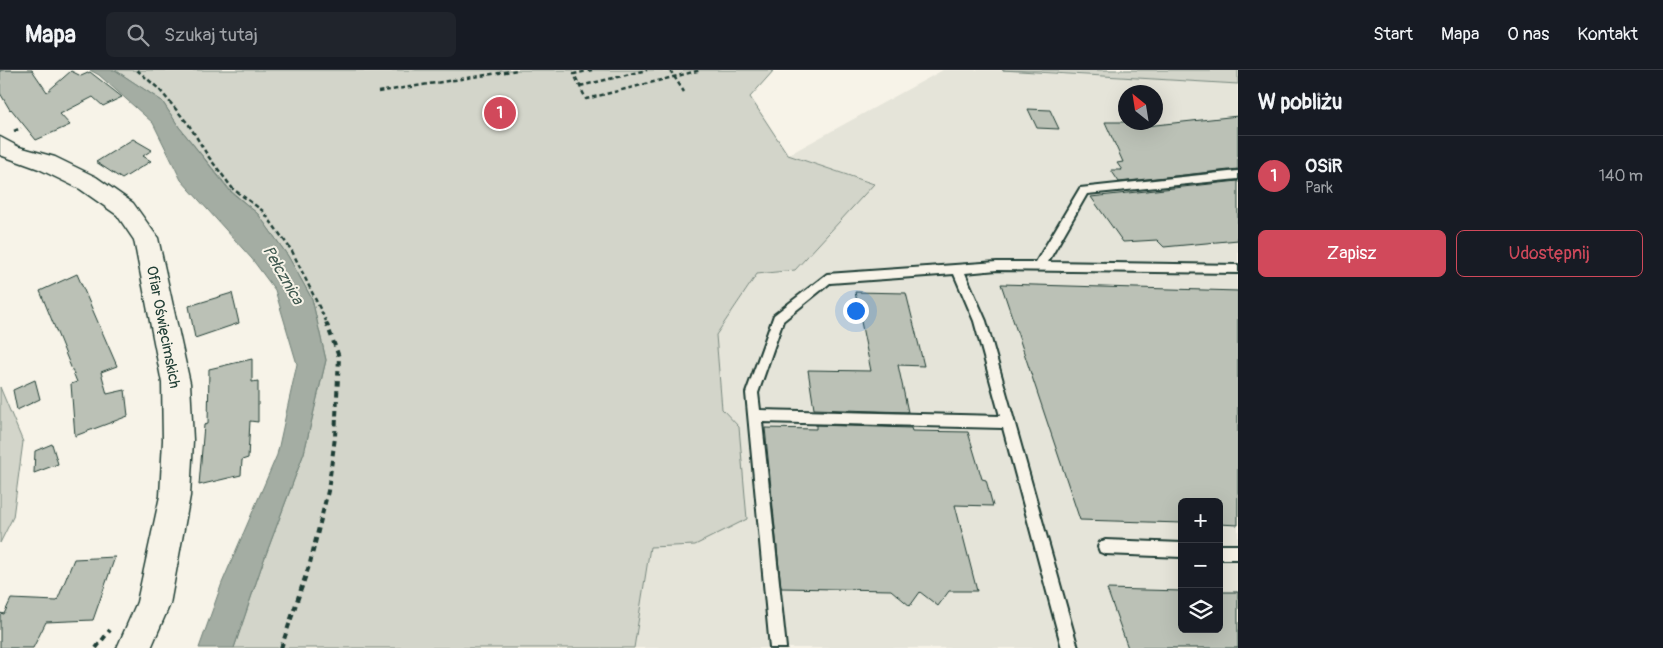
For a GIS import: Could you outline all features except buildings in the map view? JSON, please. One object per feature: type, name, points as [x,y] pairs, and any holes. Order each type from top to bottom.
[{"type":"street","name":"Ofiar Oświęcimskich","points":[[0,145],[11,152],[47,163],[88,183],[125,209],[146,238],[176,383],[178,440],[174,496],[153,604],[134,648]]},
{"type":"lane","points":[[1040,266],[1084,191],[1238,175]]},
{"type":"lane","points":[[778,648],[752,393],[778,318],[828,280],[998,266],[1238,270]]},
{"type":"lane","points":[[958,269],[980,321],[1070,648]]},
{"type":"lane","points":[[754,416],[1008,422]]},
{"type":"lane","points":[[1105,547],[1178,550]]},
{"type":"lane","points":[[1223,552],[1238,552]]},
{"type":"path","points":[[137,70],[159,89],[183,118],[233,190],[263,211],[292,251],[323,313],[339,356],[335,437],[328,491],[310,563],[281,648]]},
{"type":"path","points":[[378,92],[518,70]]},
{"type":"path","points":[[575,70],[574,74],[586,99],[701,70]]},
{"type":"path","points":[[574,74],[592,70]]},
{"type":"path","points":[[580,86],[648,70]]},
{"type":"path","points":[[670,70],[684,92]]},
{"type":"path","points":[[96,648],[115,625]]},
{"type":"shaded area","points":[[115,70],[774,70],[750,97],[788,155],[874,184],[795,270],[757,274],[716,335],[722,409],[739,427],[747,519],[695,545],[650,547],[634,648],[234,648],[262,565],[304,453],[326,360],[312,299],[288,256],[258,214],[231,191],[179,127],[162,101]]},
{"type":"shaded area","points":[[943,70],[1002,70],[1238,84],[1238,648],[634,648],[650,546],[694,545],[739,427],[722,409],[716,335],[757,274],[795,270],[874,183],[788,155]]},
{"type":"shaded area","points":[[1002,70],[1238,70],[1238,84]]},
{"type":"shaded area","points":[[0,387],[23,442],[13,517],[0,543]]},
{"type":"water","name":"Pełcznica","points":[[90,70],[115,70],[162,101],[179,127],[230,191],[258,214],[288,256],[312,299],[326,360],[304,453],[262,565],[234,648],[199,648],[222,583],[277,455],[297,364],[275,290],[252,259],[181,180],[153,123],[99,75]]},
{"type":"place","name":"OSiR","points":[[500,113]]}]
